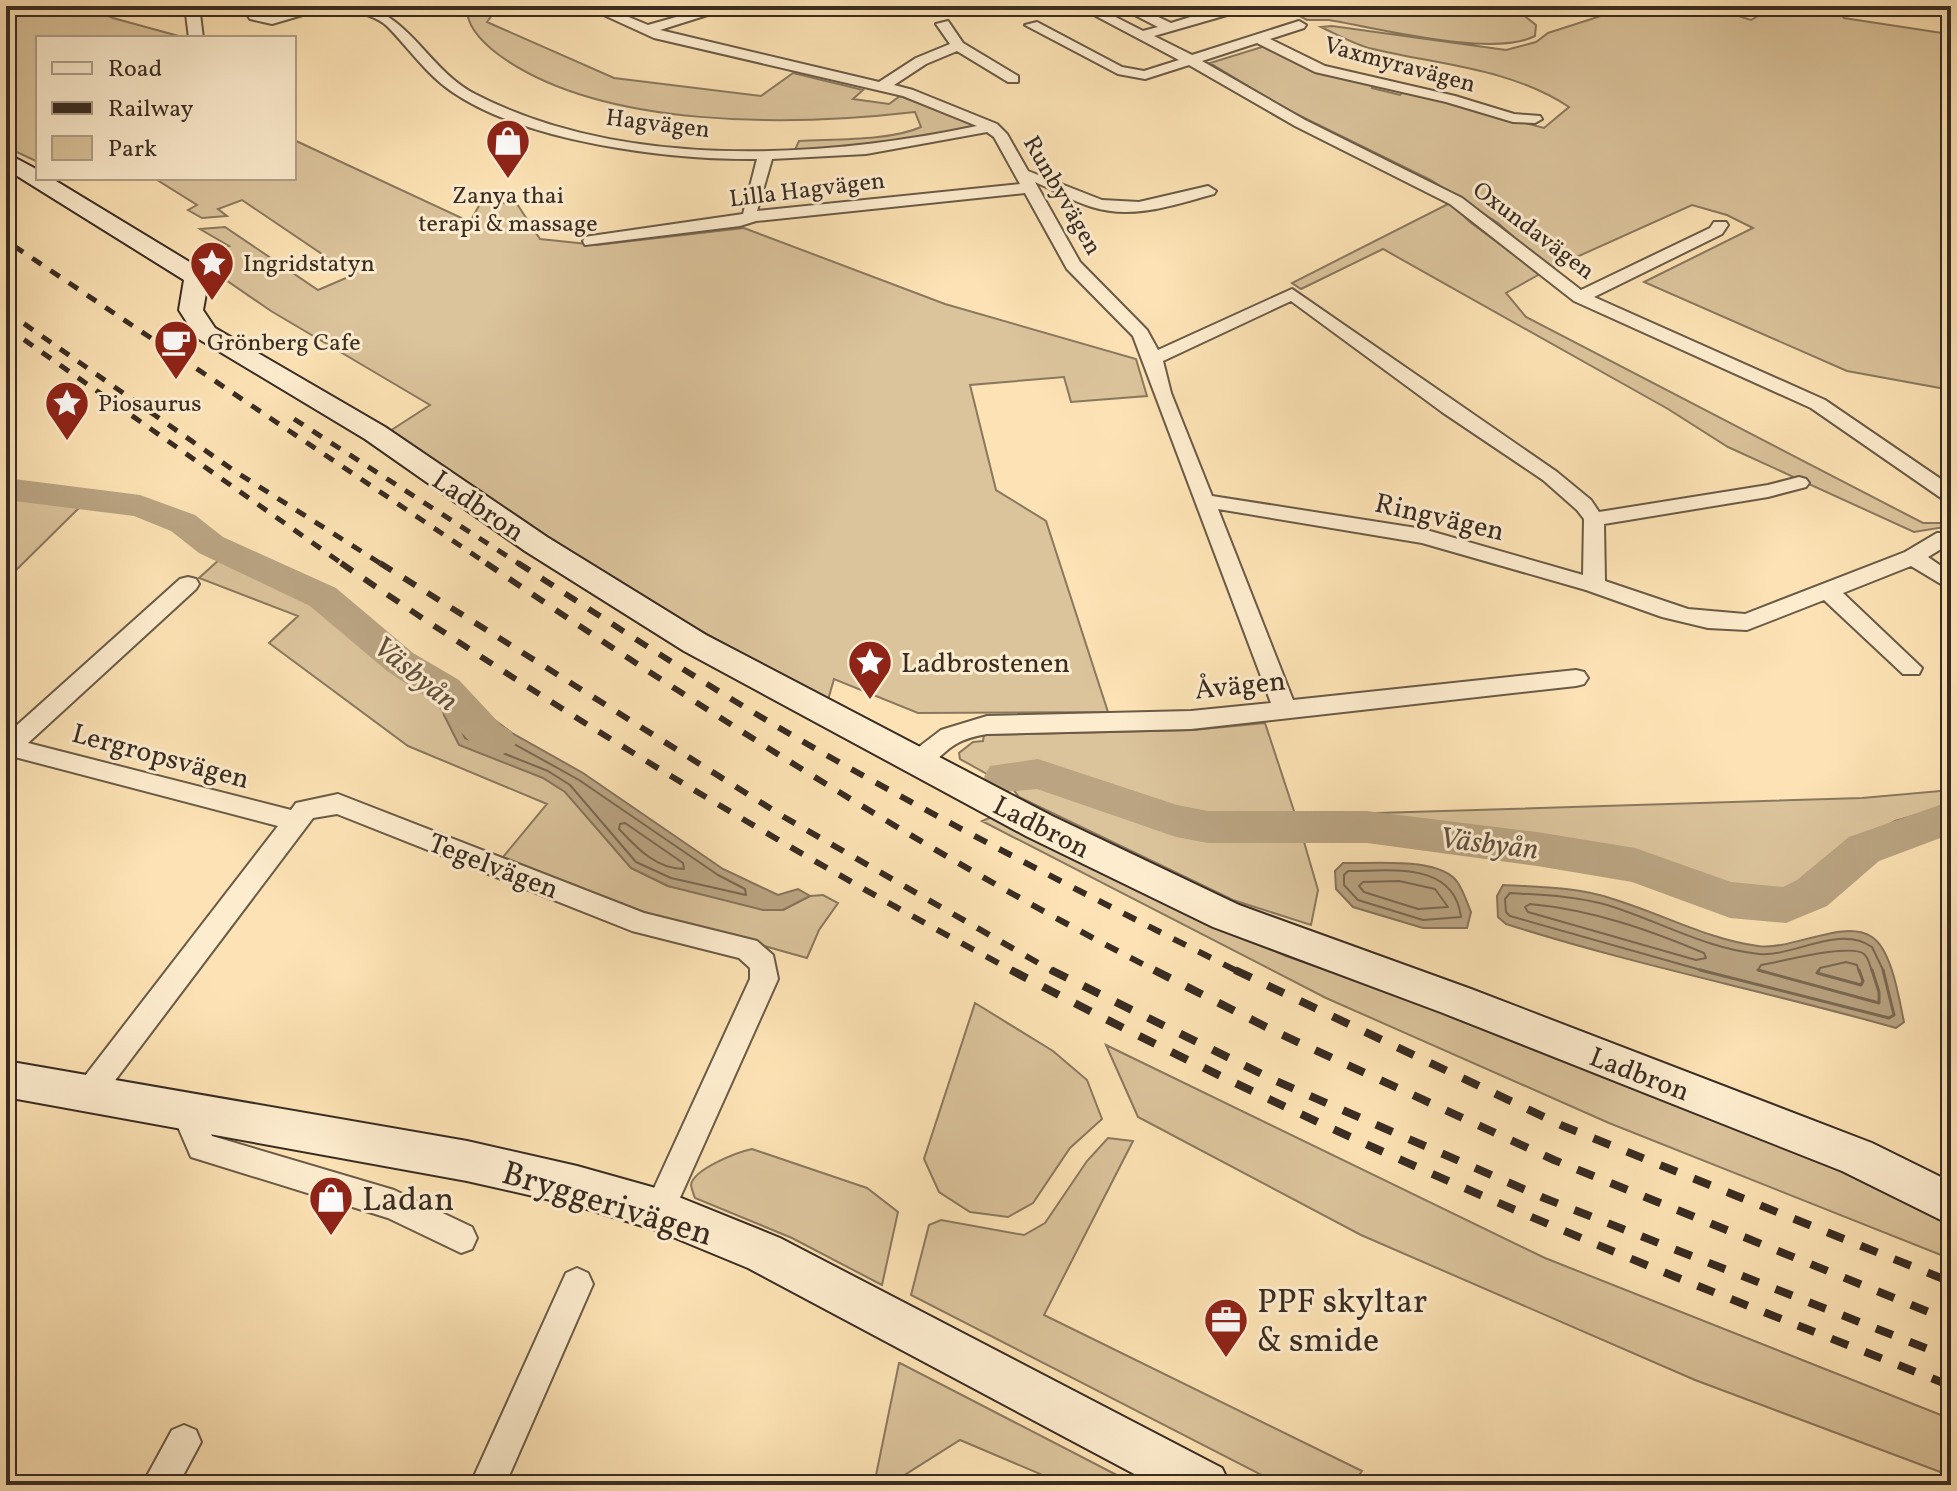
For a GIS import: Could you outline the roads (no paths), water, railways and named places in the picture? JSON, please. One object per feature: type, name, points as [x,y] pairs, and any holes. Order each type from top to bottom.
[{"type":"street","points":[[192,6],[196,36]]},
{"type":"street","points":[[268,6],[262,7],[255,16],[272,20],[326,6]]},
{"type":"street","name":"Hagvägen","points":[[357,6],[391,22],[442,79],[470,97],[509,115],[591,138],[642,146],[814,154],[898,147],[992,127]]},
{"type":"street","name":"Runbyvägen","points":[[591,6],[646,31],[883,86],[949,108],[992,127],[1000,134],[1073,265],[1141,334],[1285,709]]},
{"type":"street","points":[[646,31],[729,6]]},
{"type":"street","name":"Oxundavägen","points":[[1084,6],[1190,60],[1300,123],[1456,201],[1580,297],[1818,404],[1951,495]]},
{"type":"street","points":[[1124,6],[1171,28]]},
{"type":"street","points":[[1141,36],[1222,8]]},
{"type":"street","points":[[943,24],[958,46],[1013,79]]},
{"type":"street","points":[[1032,25],[1118,70],[1145,75],[1299,25]]},
{"type":"street","name":"Vaxmyravägen","points":[[1257,38],[1320,69],[1450,99],[1513,118],[1535,119]]},
{"type":"street","points":[[883,86],[921,61],[958,46]]},
{"type":"street","points":[[753,216],[749,212],[766,154]]},
{"type":"street","name":"Ladbron","points":[[6,160],[36,178]]},
{"type":"street","points":[[1026,181],[1034,175],[1097,204],[1128,209],[1208,191]]},
{"type":"street","name":"Ladbron","points":[[39,180],[197,277],[191,310],[206,333],[375,433],[536,544],[695,643],[1039,826],[1226,916],[1457,1001],[1857,1157],[1951,1204]]},
{"type":"street","name":"Lilla Hagvägen","points":[[591,241],[740,221],[753,216],[1026,181]]},
{"type":"street","points":[[1580,297],[1716,231],[1720,225]]},
{"type":"street","points":[[1153,359],[1292,294],[1449,408],[1550,476],[1584,505],[1594,519],[1594,585]]},
{"type":"street","points":[[1594,519],[1768,491],[1799,483]]},
{"type":"street","name":"Ringvägen","points":[[1205,501],[1423,536],[1594,585],[1696,620],[1720,624],[1747,622],[1828,591],[1913,557],[1944,538]]},
{"type":"street","points":[[1913,557],[1951,583]]},
{"type":"street","points":[[8,748],[188,584]]},
{"type":"street","points":[[1828,591],[1911,668]]},
{"type":"street","name":"Åvägen","points":[[920,760],[943,737],[965,728],[987,725],[1191,720],[1576,678]]},
{"type":"street","name":"Lergropsvägen","points":[[8,748],[296,821]]},
{"type":"street","name":"Tegelvägen","points":[[88,1094],[305,810],[338,804],[641,923],[747,949],[763,963],[764,979],[659,1210]]},
{"type":"street","name":"Bryggerivägen","points":[[6,1079],[467,1161],[577,1186],[659,1210],[764,1253],[1205,1485]]},
{"type":"street","points":[[187,1113],[202,1147],[394,1205],[461,1238]]},
{"type":"street","points":[[487,1485],[577,1284]]},
{"type":"street","points":[[159,1485],[184,1442]]},
{"type":"water","name":"Väsbyån","points":[[468,700],[512,733],[583,773],[723,869],[778,895],[798,889],[810,896],[783,910],[763,910],[668,886],[631,868],[565,792],[543,778],[459,745],[444,715],[445,709]]},
{"type":"water","points":[[1343,863],[1405,863],[1449,874],[1460,886],[1471,912],[1467,928],[1423,928],[1353,907],[1336,889],[1335,871]]},
{"type":"water","points":[[1503,885],[1558,888],[1599,895],[1703,932],[1758,946],[1786,944],[1832,933],[1860,932],[1872,937],[1885,953],[1894,976],[1904,1022],[1896,1028],[1506,924],[1498,917],[1497,896]]},
{"type":"waterway","name":"Väsbyån","points":[[6,489],[140,506],[183,523],[211,545],[323,597],[400,662],[445,690],[487,735],[497,741]]},
{"type":"waterway","name":"Väsbyån","points":[[1004,777],[1038,774],[1176,821],[1208,827],[1367,827],[1537,849],[1635,865],[1730,900],[1786,905],[1812,893],[1864,849],[1951,817]]},
{"type":"railway","points":[[6,241],[17,248]]},
{"type":"railway","points":[[17,248],[488,564]]},
{"type":"railway","points":[[6,311],[236,472],[383,565]]},
{"type":"railway","points":[[6,327],[344,565]]},
{"type":"railway","points":[[294,419],[521,565]]},
{"type":"railway","points":[[341,563],[505,672],[672,777],[842,877],[1015,972]]},
{"type":"railway","points":[[380,563],[784,817],[1054,972]]},
{"type":"railway","points":[[518,563],[796,738],[1037,869],[1236,971]]},
{"type":"railway","points":[[488,564],[816,778],[985,878],[1158,972]]},
{"type":"railway","points":[[1011,970],[1223,1077],[1440,1177],[1631,1259],[1951,1386]]},
{"type":"railway","points":[[1051,970],[1276,1081],[1544,1198],[1951,1358]]},
{"type":"railway","points":[[1154,970],[1276,1032],[1554,1160],[1951,1321]]},
{"type":"railway","points":[[1236,971],[1563,1126],[1951,1282]]},
{"type":"place","name":"Zanya thai terapi & massage","points":[[508,180]]},
{"type":"place","name":"Ingridstatyn","points":[[212,302]]},
{"type":"place","name":"Grönberg Cafe","points":[[176,381]]},
{"type":"place","name":"Piosaurus","points":[[67,442]]},
{"type":"place","name":"Ladbrostenen","points":[[870,701]]},
{"type":"place","name":"Ladan","points":[[331,1237]]},
{"type":"place","name":"PPF skyltar & smide","points":[[1226,1359]]}]
